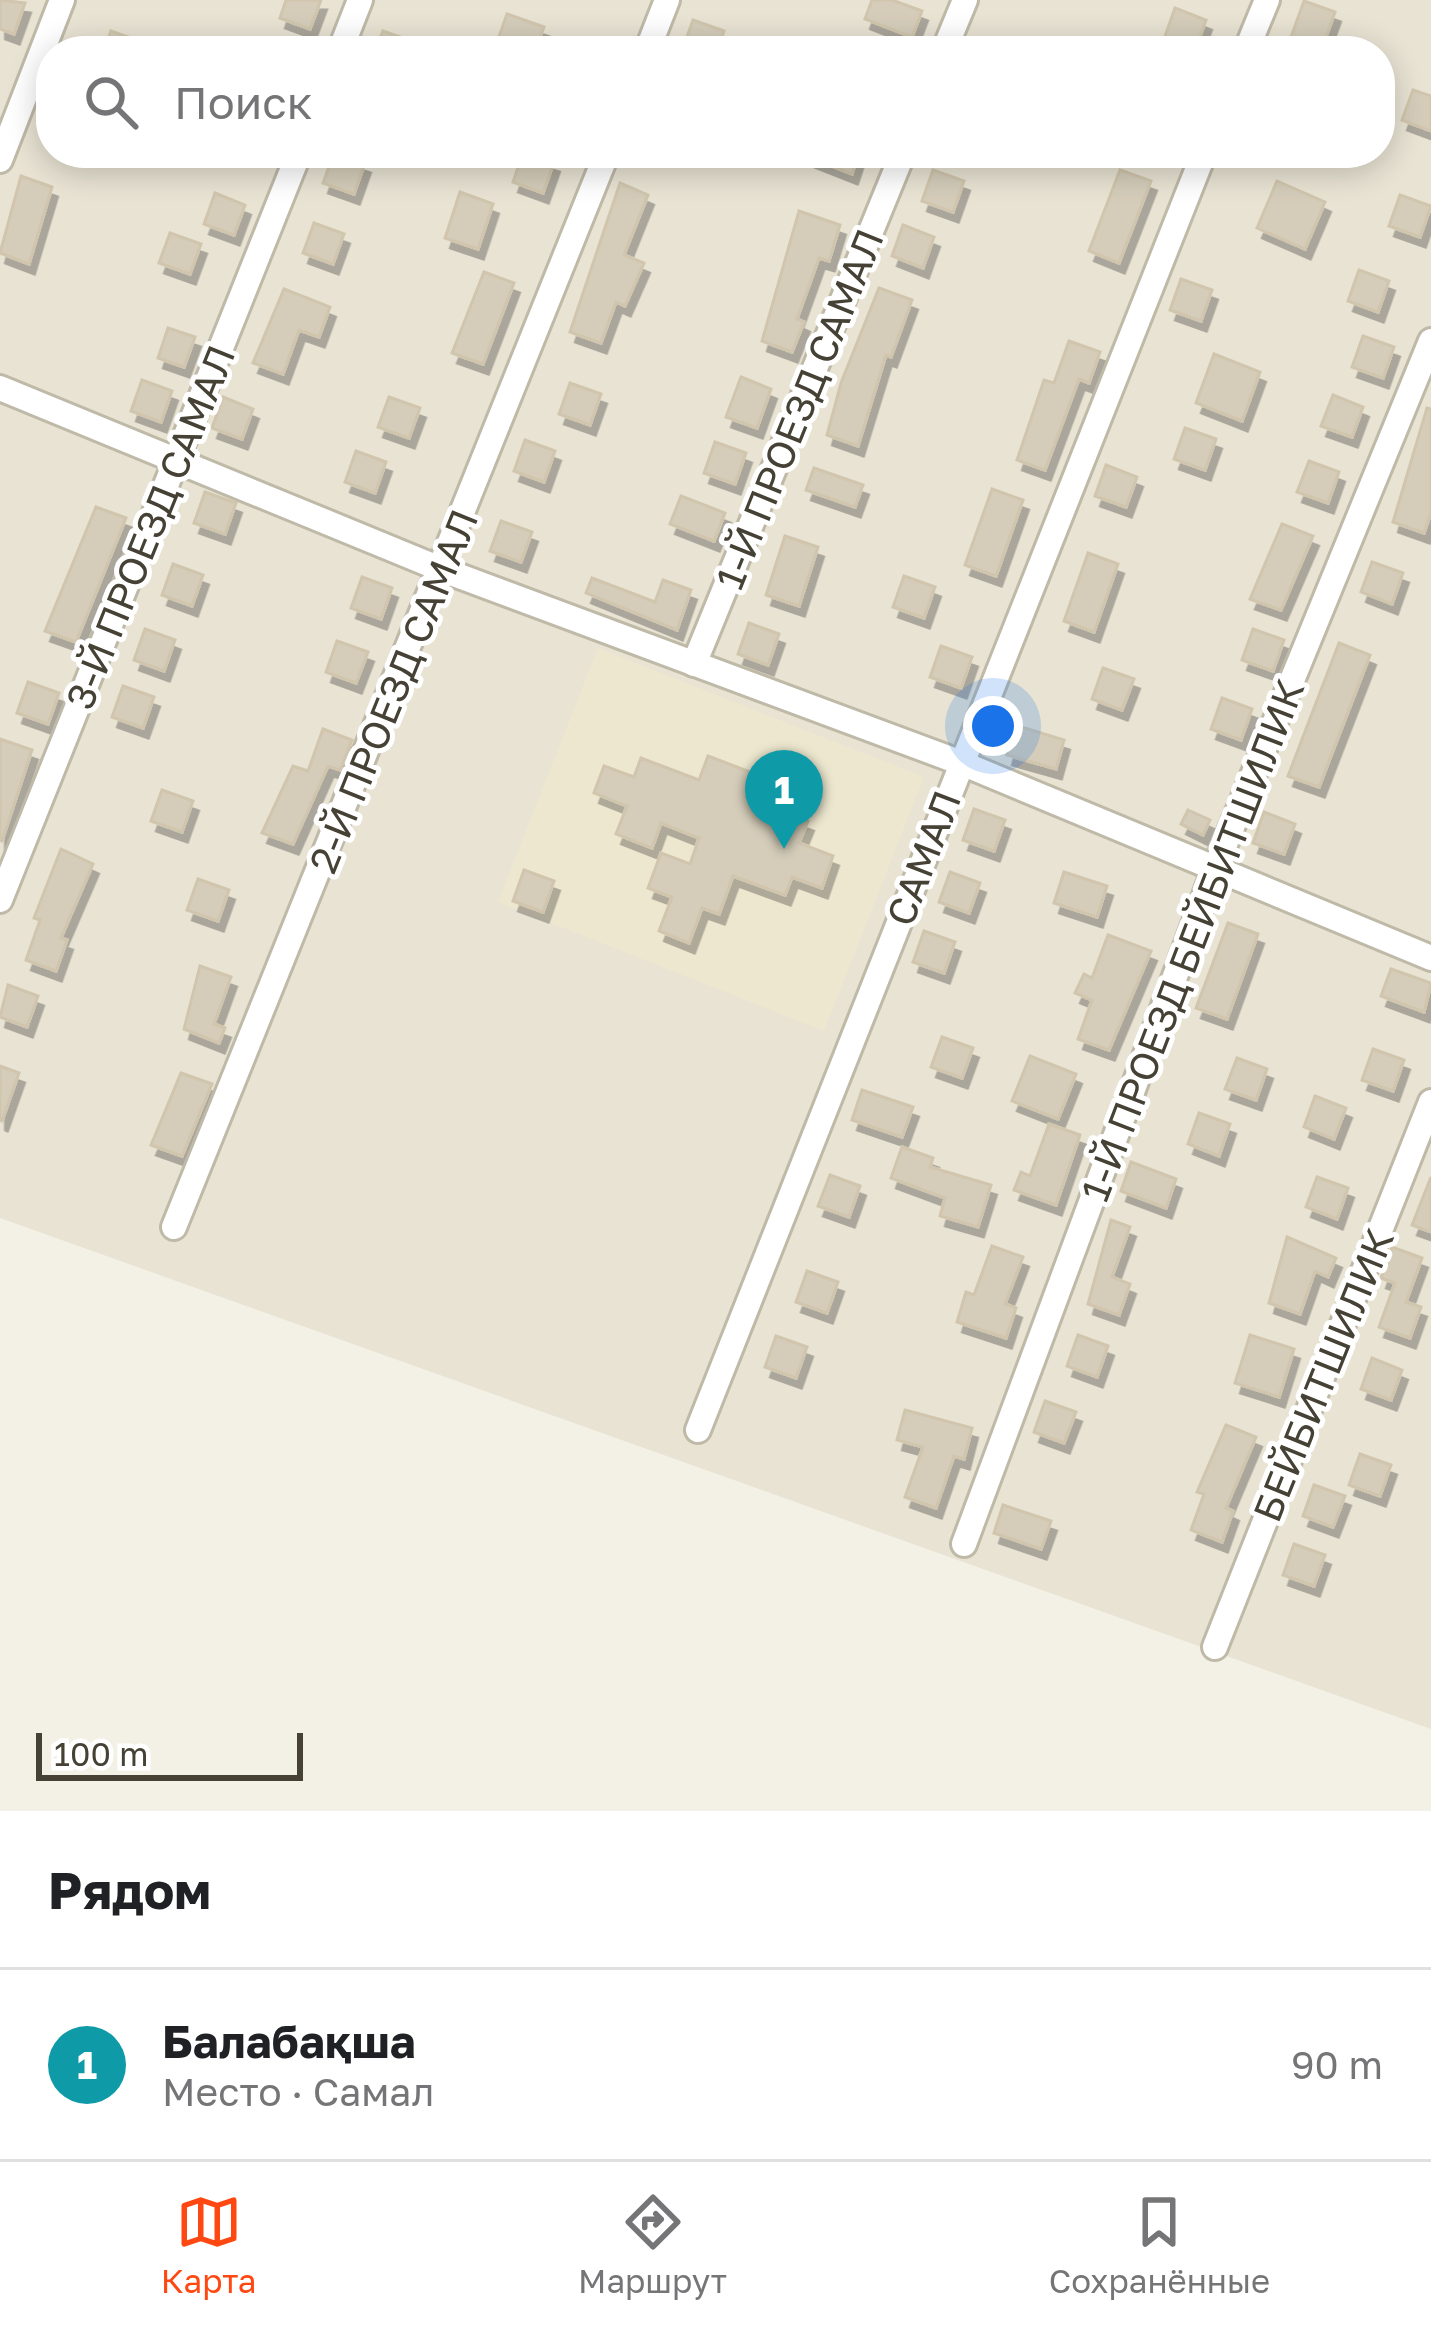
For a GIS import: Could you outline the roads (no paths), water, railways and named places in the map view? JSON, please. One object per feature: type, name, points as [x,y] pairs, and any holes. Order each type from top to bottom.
[{"type":"street","points":[[48,36],[62,0]]},
{"type":"street","points":[[346,36],[360,0]]},
{"type":"street","points":[[652,36],[667,0]]},
{"type":"street","points":[[950,36],[965,0]]},
{"type":"street","points":[[1252,36],[1267,0]]},
{"type":"street","points":[[0,160],[36,67]]},
{"type":"street","name":"3-Й ПРОЕЗД САМАЛ","points":[[0,900],[293,168]]},
{"type":"street","name":"2-Й ПРОЕЗД САМАЛ","points":[[174,1227],[601,168]]},
{"type":"street","name":"1-Й ПРОЕЗД САМАЛ","points":[[694,664],[897,168]]},
{"type":"street","name":"САМАЛ","points":[[698,1430],[1198,168]]},
{"type":"street","name":"1-Й ПРОЕЗД БЕЙБИТШИЛИК","points":[[964,1544],[1216,866],[1431,340]]},
{"type":"street","points":[[0,388],[176,465],[442,571],[959,762],[1431,958]]},
{"type":"street","name":"БЕЙБИТШИЛИК","points":[[1215,1648],[1431,1102]]},
{"type":"place","name":"Балабақша","points":[[784,849]]}]
